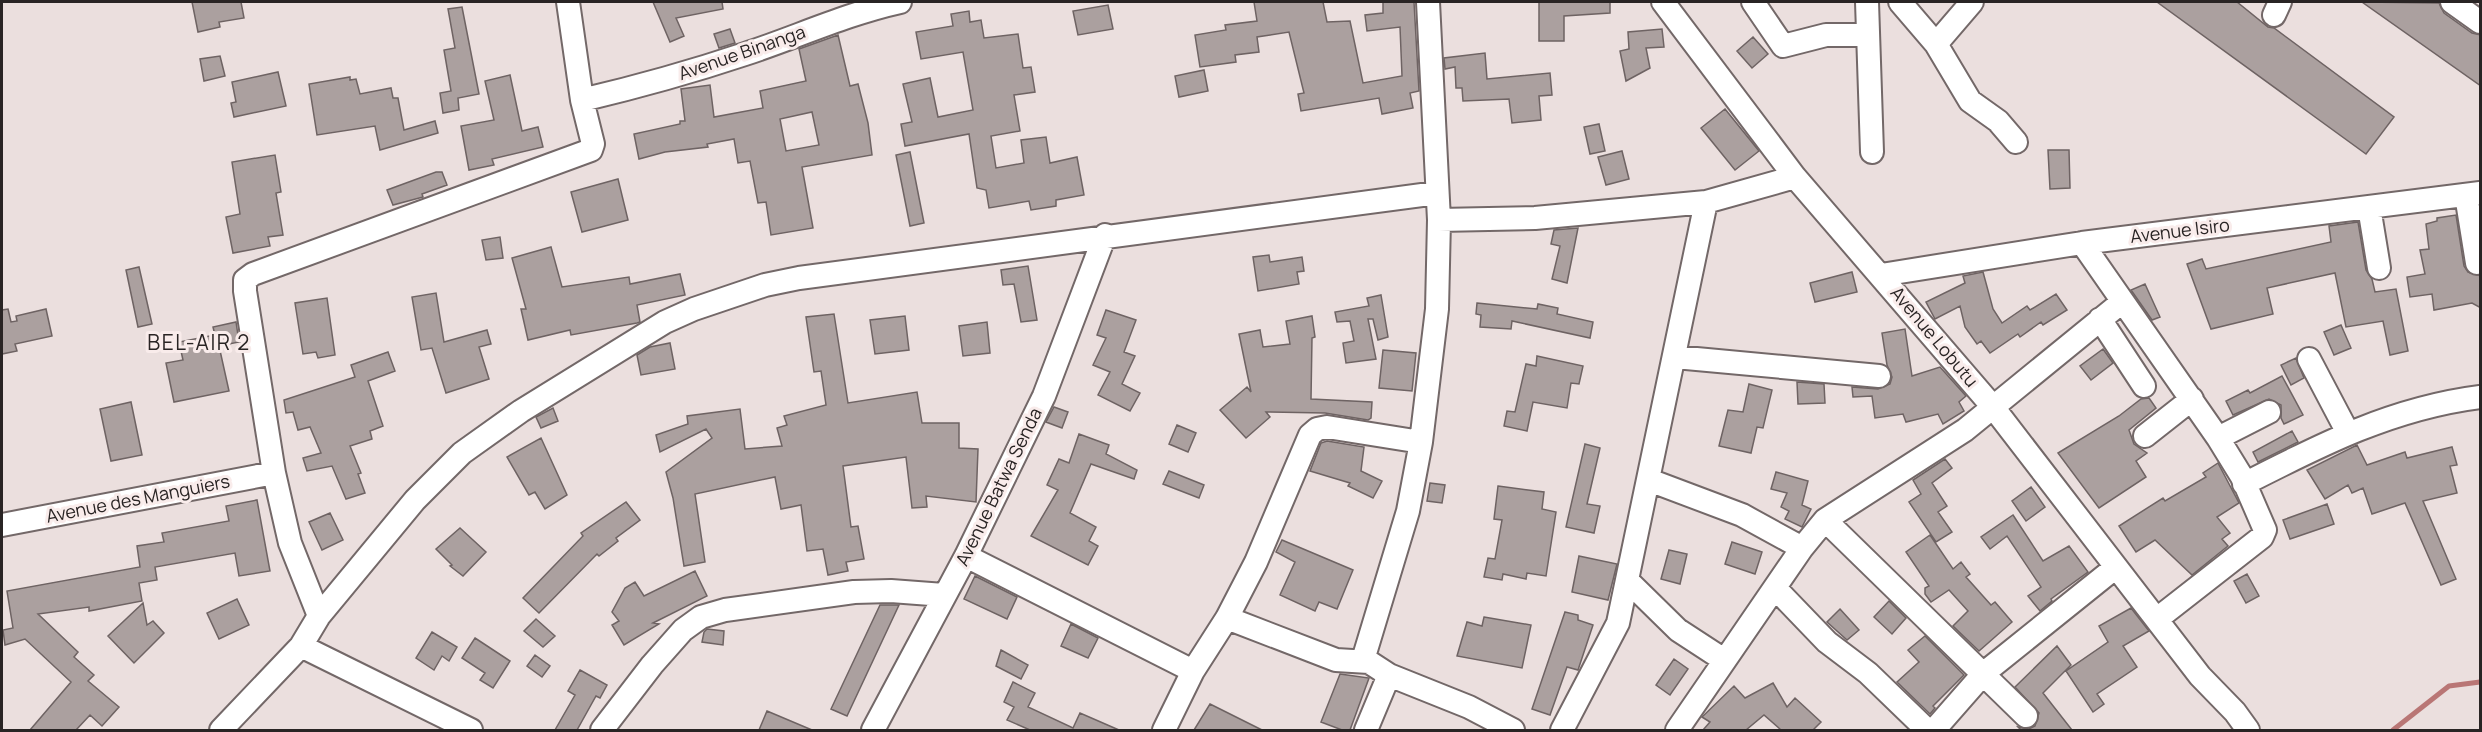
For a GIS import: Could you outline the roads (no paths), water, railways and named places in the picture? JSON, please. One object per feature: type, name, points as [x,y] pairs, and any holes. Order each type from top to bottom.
[{"type":"street","points":[[319,616],[290,543],[274,473],[244,291],[248,276],[591,150],[593,144],[582,100],[568,2]]},
{"type":"street","name":"Avenue Binanga","points":[[582,100],[642,86],[736,57],[857,12],[900,2]]},
{"type":"street","points":[[1363,660],[1408,511],[1421,442],[1437,309],[1439,220],[1428,2]]},
{"type":"street","name":"Avenue Lobutu","points":[[1663,2],[1795,177],[1836,228],[1881,275],[1993,407],[2200,676],[2235,712],[2248,730]]},
{"type":"street","points":[[1753,2],[1783,46],[1826,35],[1866,35]]},
{"type":"street","points":[[1867,2],[1866,35],[1872,152]]},
{"type":"street","points":[[1900,2],[1936,44],[1970,101],[1998,121],[2016,142]]},
{"type":"street","points":[[1936,44],[1972,2]]},
{"type":"street","points":[[2452,2],[2481,22]]},
{"type":"street","points":[[1439,220],[1535,218],[1706,202],[1795,177]]},
{"type":"street","points":[[221,730],[301,646],[319,616],[415,500],[462,453],[521,411],[665,322],[694,309],[765,285],[799,278],[1105,235],[1437,193]]},
{"type":"street","points":[[2473,194],[2477,263],[2481,262]]},
{"type":"street","name":"Avenue Isiro","points":[[1881,275],[2082,243],[2473,194]]},
{"type":"street","points":[[1562,730],[1613,635],[1649,480],[1706,202]]},
{"type":"street","points":[[2369,207],[2379,268]]},
{"type":"street","name":"Avenue Batwa Senda","points":[[873,730],[966,556],[1044,396],[1105,235]]},
{"type":"street","points":[[2082,243],[2218,438],[2244,484],[2265,530],[2262,537],[2157,619]]},
{"type":"street","points":[[1677,730],[1802,548],[1826,520],[1965,430],[2122,302]]},
{"type":"street","points":[[2100,319],[2144,386]]},
{"type":"street","points":[[1675,357],[1879,376]]},
{"type":"street","points":[[2309,359],[2348,433]]},
{"type":"street","points":[[2244,484],[2348,433],[2410,410],[2481,397]]},
{"type":"street","points":[[2145,436],[2192,399]]},
{"type":"street","points":[[2218,438],[2269,412]]},
{"type":"street","points":[[1164,730],[1193,671],[1227,618],[1268,537],[1305,443],[1313,432],[1327,427],[1421,442]]},
{"type":"street","name":"Avenue des Manguiers","points":[[2,525],[274,473]]},
{"type":"street","points":[[1649,480],[1742,515],[1802,548]]},
{"type":"street","points":[[1826,520],[2026,716]]},
{"type":"street","points":[[966,556],[1193,671]]},
{"type":"street","points":[[1934,730],[1984,673],[2116,567]]},
{"type":"street","points":[[1627,579],[1678,630],[1724,660]]},
{"type":"street","points":[[1774,588],[1827,642],[1868,673],[1927,730]]},
{"type":"street","points":[[602,730],[652,665],[683,630],[701,617],[725,610],[854,592],[891,591],[944,595]]},
{"type":"street","points":[[1227,618],[1336,660],[1363,660],[1389,675],[1468,707],[1513,730]]},
{"type":"street","points":[[301,646],[471,730]]},
{"type":"street","points":[[1366,730],[1389,675]]},
{"type":"waterway","points":[[2393,730],[2449,686],[2480,682]]},
{"type":"district","name":"BEL-AIR 2","points":[[199,343]]}]
